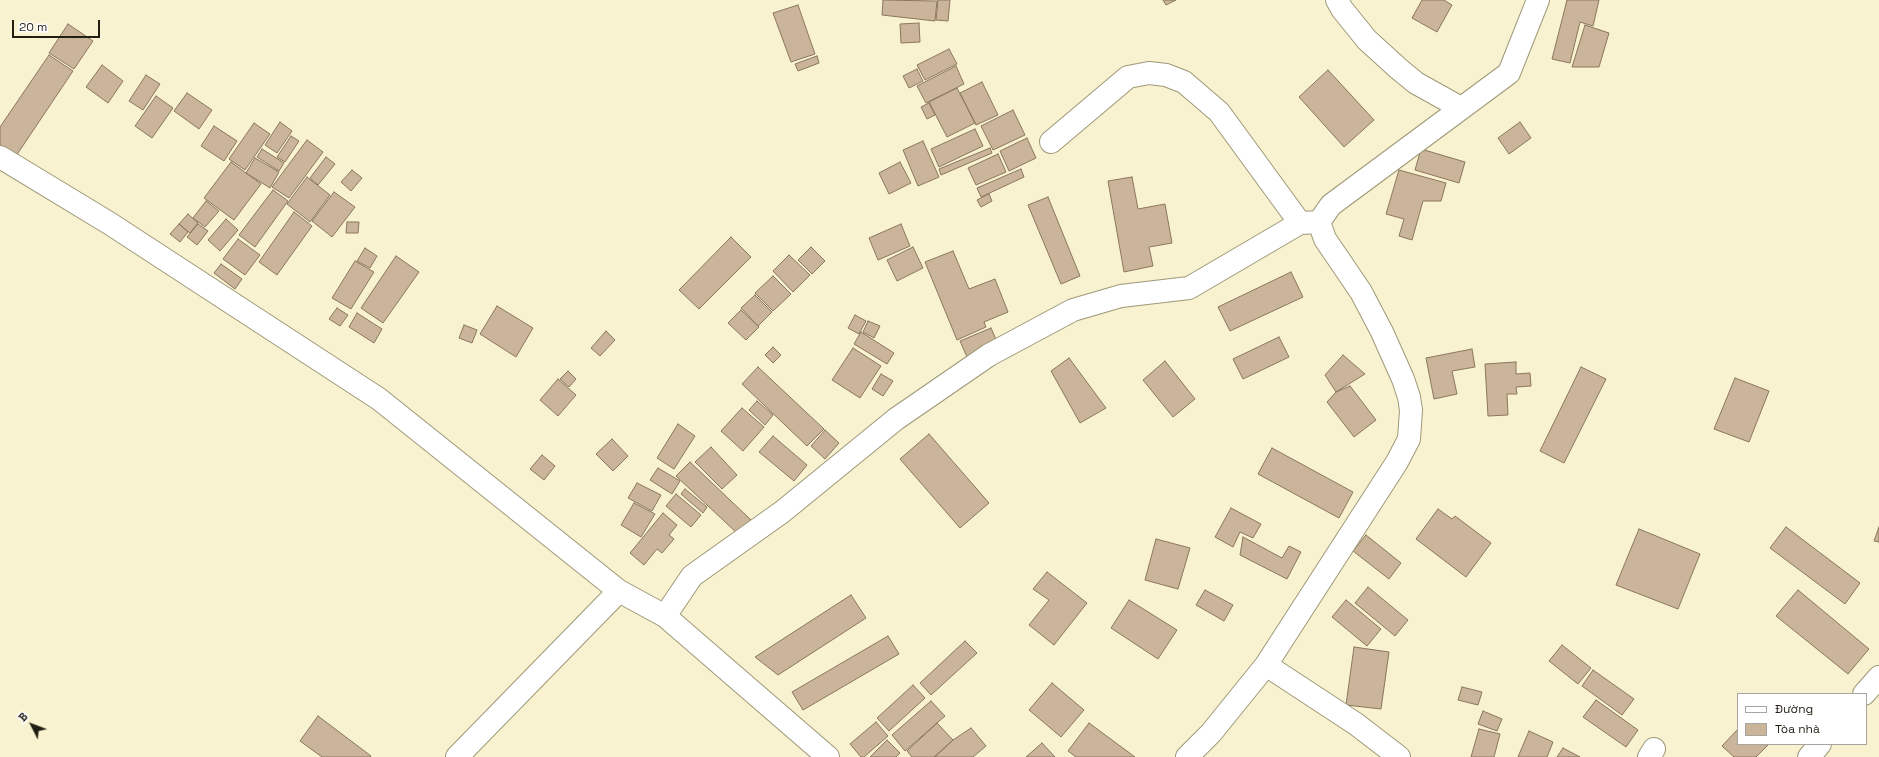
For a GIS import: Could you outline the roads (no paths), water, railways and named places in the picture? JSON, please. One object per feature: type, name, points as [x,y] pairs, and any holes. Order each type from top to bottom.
[{"type":"street","points":[[1337,0],[1342,9],[1367,40],[1398,69],[1416,83],[1462,108]]},
{"type":"street","points":[[665,616],[692,576],[782,512],[896,419],[989,355],[1073,310],[1121,296],[1189,288],[1310,223],[1331,205],[1509,73],[1538,0]]},
{"type":"street","points":[[1052,142],[1128,77],[1149,74],[1166,75],[1184,82],[1220,112],[1310,223],[1325,239],[1361,292],[1382,332],[1403,379],[1409,397],[1411,429],[1409,439],[1397,462],[1266,665],[1211,733],[1187,757]]},
{"type":"street","points":[[0,157],[109,224],[379,399],[619,592],[665,616],[828,757]]},
{"type":"street","points":[[457,757],[619,592]]},
{"type":"street","points":[[1266,665],[1356,724],[1399,757]]},
{"type":"street","points":[[1865,693],[1879,677]]},
{"type":"street","points":[[1808,757],[1819,745]]}]
